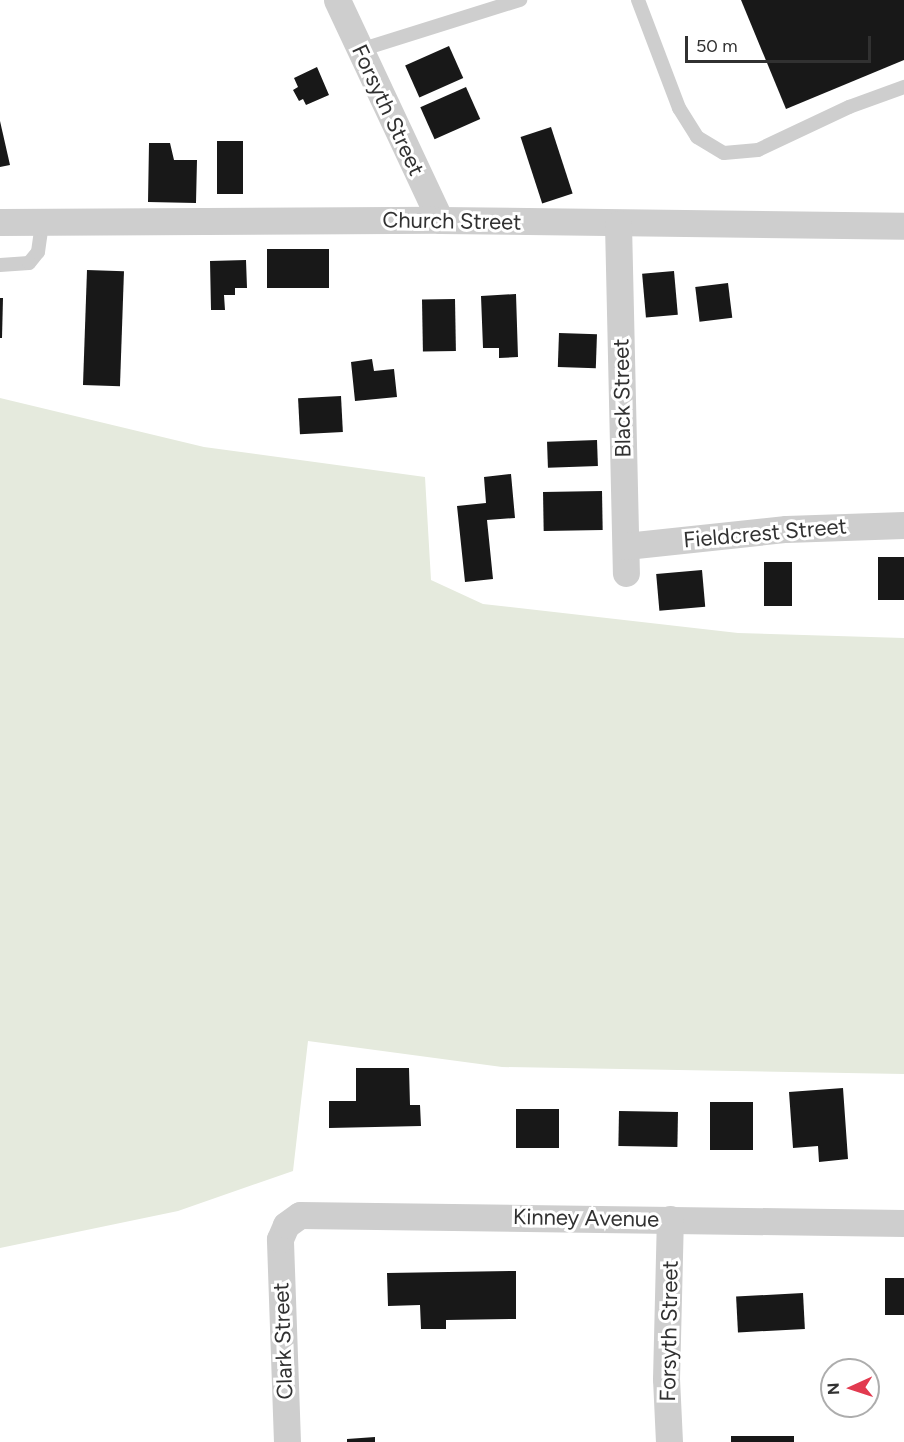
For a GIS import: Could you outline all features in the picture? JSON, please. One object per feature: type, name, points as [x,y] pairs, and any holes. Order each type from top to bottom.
[{"type":"street","name":"Forsyth Street","points":[[337,0],[440,220]]},
{"type":"street","name":"Church Street","points":[[0,222],[440,220],[904,226]]},
{"type":"street","name":"Black Street","points":[[618,224],[626,573]]},
{"type":"street","name":"Fieldcrest Street","points":[[626,546],[786,529],[904,525]]},
{"type":"street","name":"Kinney Avenue","points":[[280,1239],[286,1225],[300,1215],[331,1213],[904,1223]]},
{"type":"street","name":"Forsyth Street","points":[[669,1442],[666,1379],[670,1219]]},
{"type":"street","name":"Clark Street","points":[[280,1239],[287,1442]]},
{"type":"lane","points":[[360,50],[520,0]]},
{"type":"lane","points":[[638,0],[680,108],[697,137],[724,153],[758,150],[849,106],[904,87]]},
{"type":"lane","points":[[0,265],[29,263],[38,252],[42,222]]},
{"type":"shaded area","points":[[0,398],[204,447],[425,477],[431,580],[483,604],[738,633],[904,638],[904,1074],[502,1067],[308,1041],[293,1171],[178,1211],[0,1248]]},
{"type":"building","points":[[741,0],[904,0],[904,60],[786,109]]},
{"type":"building","points":[[449,46],[463,78],[419,97],[405,66]]},
{"type":"building","points":[[317,67],[329,95],[306,105],[303,99],[299,101],[293,90],[298,87],[294,78]]},
{"type":"building","points":[[466,87],[480,119],[435,139],[420,107]]},
{"type":"building","points":[[0,121],[10,165],[0,167]]},
{"type":"building","points":[[551,127],[573,194],[542,203],[521,137]]},
{"type":"building","points":[[217,141],[243,141],[243,194],[217,194]]},
{"type":"building","points":[[149,143],[170,143],[174,160],[197,160],[196,203],[148,202]]},
{"type":"building","points":[[267,249],[329,249],[329,288],[267,288]]},
{"type":"building","points":[[246,260],[247,288],[235,288],[235,295],[224,295],[225,310],[211,310],[210,261]]},
{"type":"building","points":[[87,270],[124,271],[120,386],[83,385]]},
{"type":"building","points":[[674,271],[678,315],[646,318],[642,274]]},
{"type":"building","points":[[728,283],[732,318],[700,322],[695,287]]},
{"type":"building","points":[[516,294],[518,357],[499,358],[499,348],[483,348],[481,296]]},
{"type":"building","points":[[0,298],[3,298],[2,338],[0,338]]},
{"type":"building","points":[[455,299],[456,351],[423,352],[422,300]]},
{"type":"building","points":[[559,333],[597,334],[596,368],[558,367]]},
{"type":"building","points":[[372,359],[374,371],[394,369],[397,397],[355,401],[351,362]]},
{"type":"building","points":[[341,396],[343,432],[300,434],[298,398]]},
{"type":"building","points":[[597,440],[598,466],[548,468],[547,442]]},
{"type":"building","points":[[511,474],[515,518],[487,520],[493,579],[465,582],[457,506],[486,503],[484,477]]},
{"type":"building","points":[[602,491],[603,530],[544,531],[543,492]]},
{"type":"building","points":[[878,557],[904,557],[904,600],[878,600]]},
{"type":"building","points":[[764,562],[792,562],[792,606],[764,606]]},
{"type":"building","points":[[702,570],[705,607],[659,611],[656,574]]},
{"type":"building","points":[[356,1068],[409,1068],[410,1105],[420,1105],[421,1126],[329,1128],[329,1101],[356,1101]]},
{"type":"building","points":[[843,1088],[848,1159],[819,1162],[818,1146],[793,1148],[789,1092]]},
{"type":"building","points":[[710,1102],[753,1102],[753,1150],[710,1150]]},
{"type":"building","points":[[516,1109],[559,1109],[559,1148],[516,1148]]},
{"type":"building","points":[[619,1111],[678,1112],[677,1147],[618,1146]]},
{"type":"building","points":[[516,1271],[516,1319],[446,1320],[446,1329],[421,1329],[420,1305],[388,1306],[387,1273]]},
{"type":"building","points":[[885,1278],[904,1278],[904,1315],[885,1315]]},
{"type":"building","points":[[803,1293],[805,1329],[738,1332],[736,1297]]},
{"type":"building","points":[[731,1436],[794,1436],[794,1442],[731,1442]]},
{"type":"building","points":[[375,1437],[375,1442],[347,1442],[347,1439]]}]
